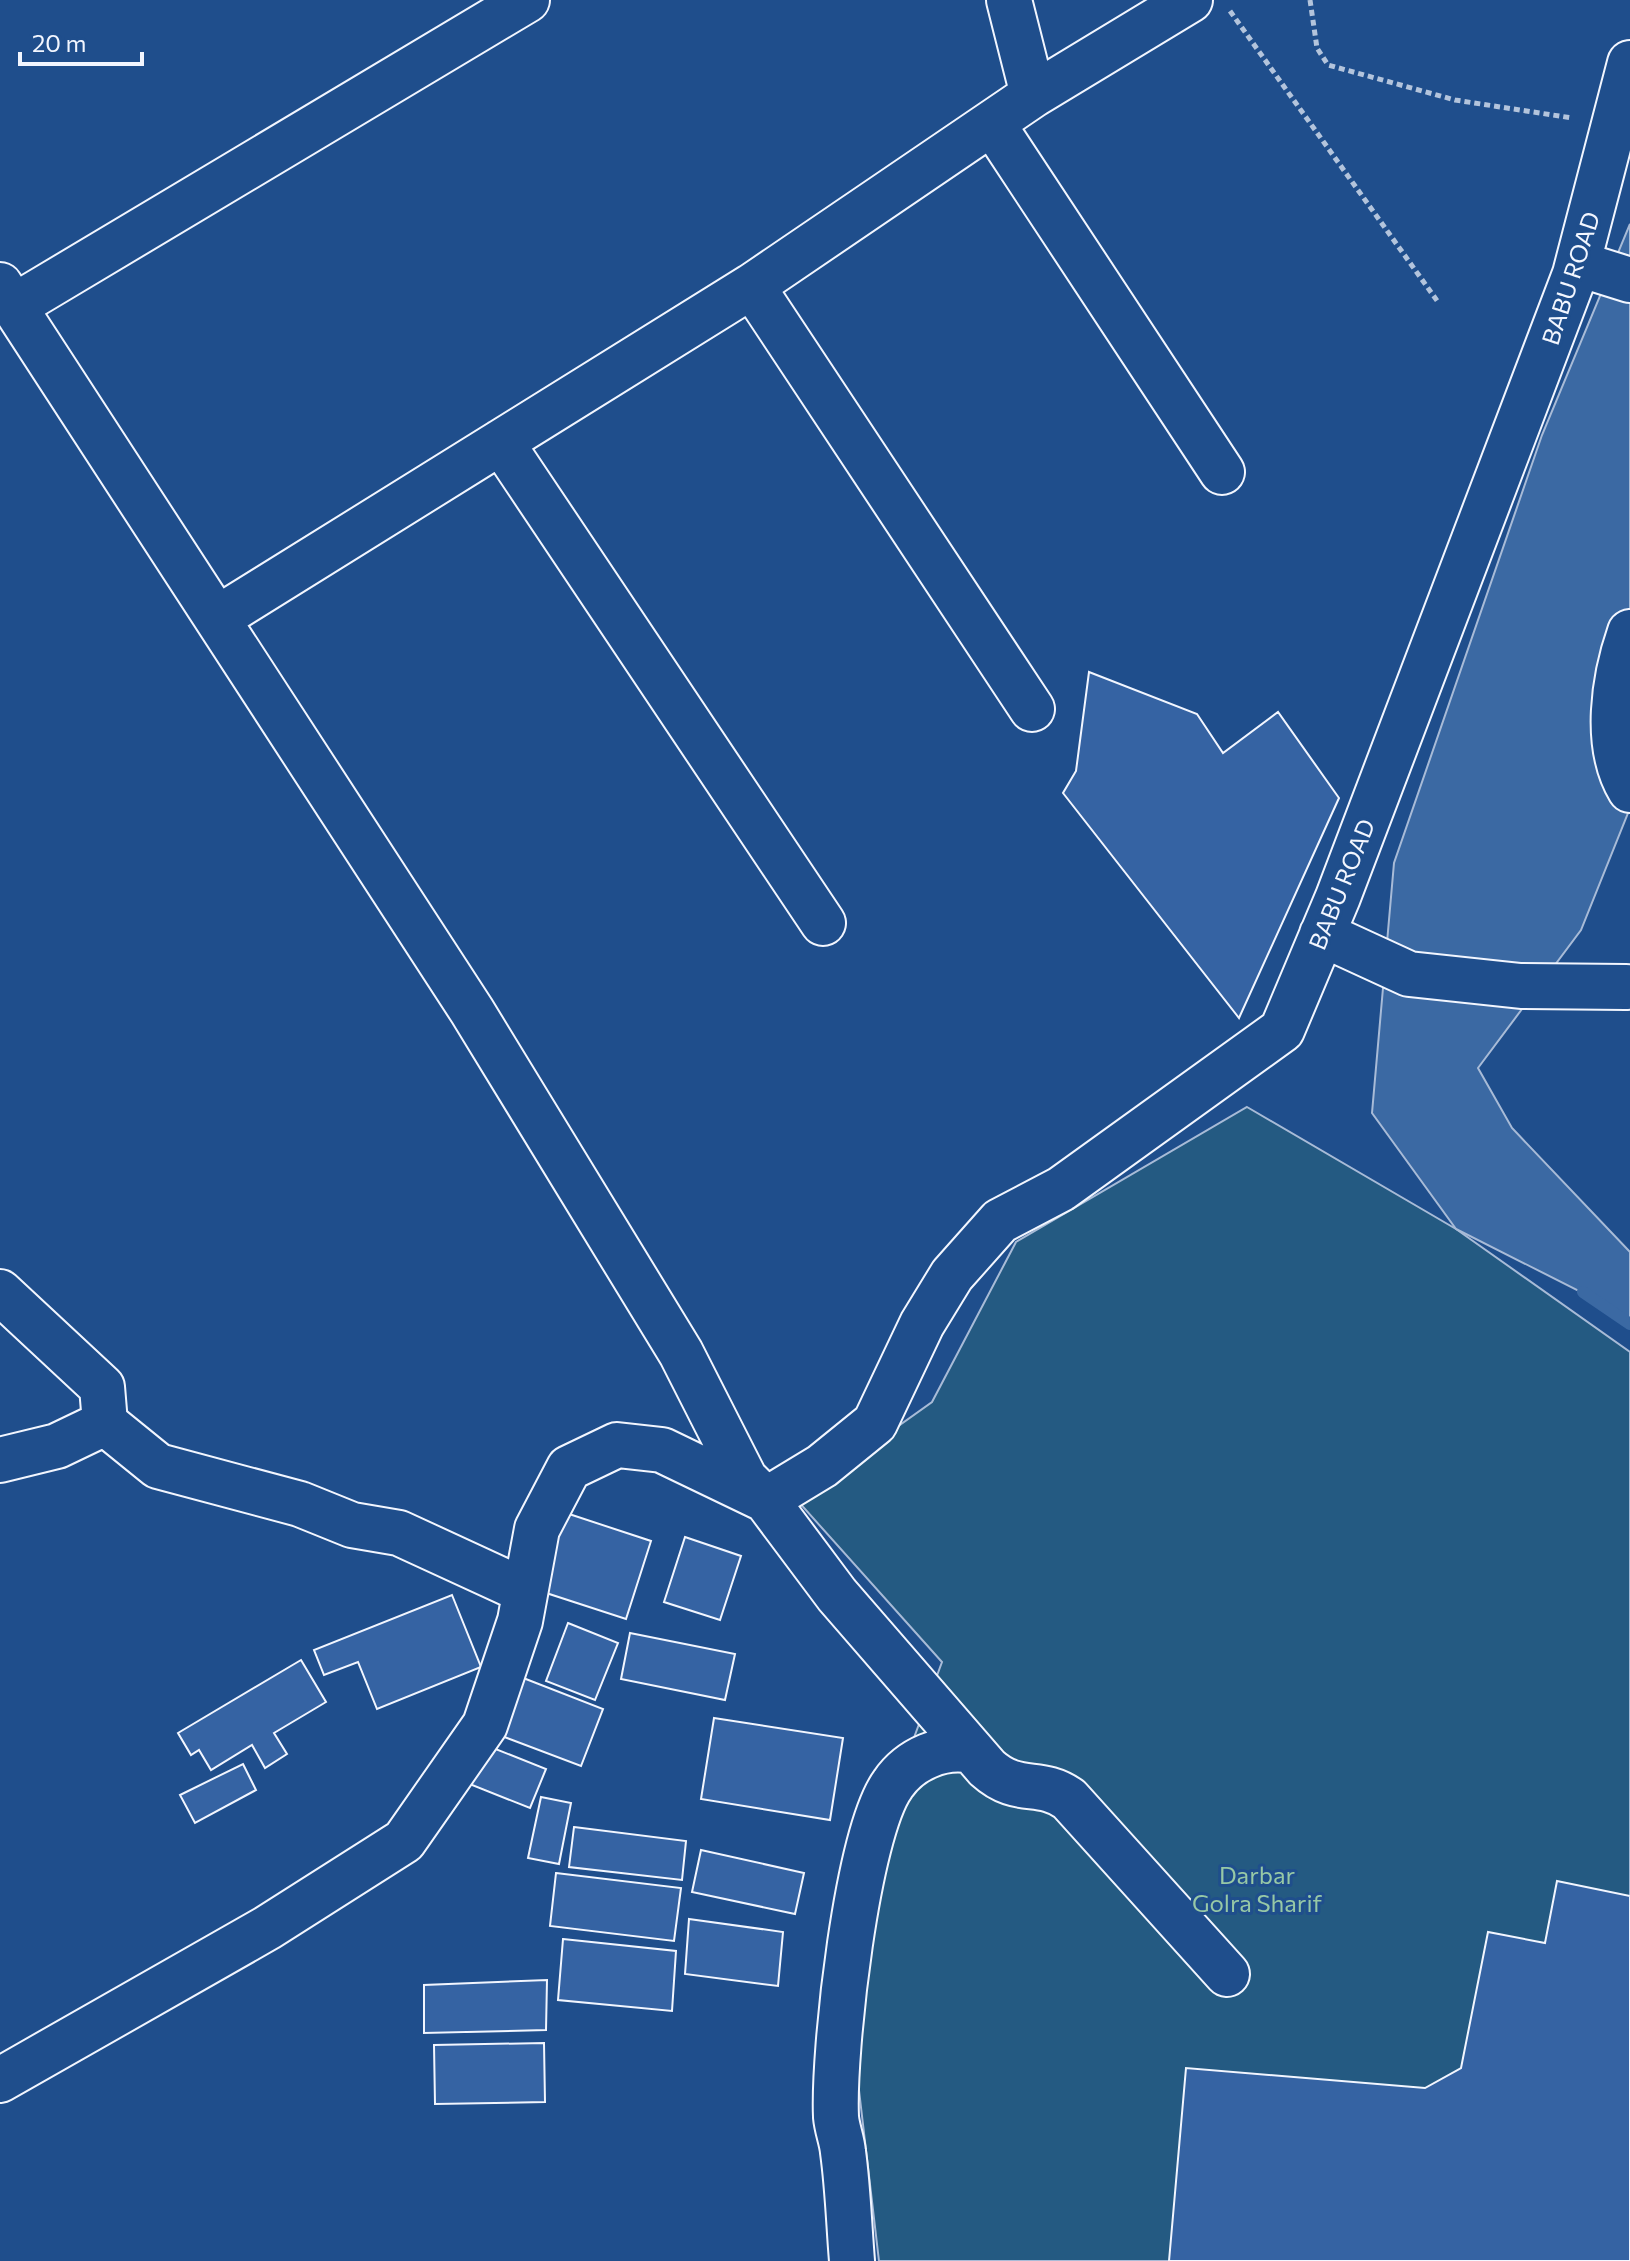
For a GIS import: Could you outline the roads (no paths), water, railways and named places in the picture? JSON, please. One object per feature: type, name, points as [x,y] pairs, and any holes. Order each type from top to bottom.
[{"type":"street","points":[[527,0],[7,296],[472,1011],[681,1353],[745,1479],[766,1500],[837,1595],[1002,1782],[1054,1789],[1069,1799],[1227,1974]]},
{"type":"street","points":[[1009,0],[1033,95]]},
{"type":"street","points":[[218,618],[752,286],[1033,95],[1190,0]]},
{"type":"street","name":"BABU ROAD","points":[[766,1500],[822,1466],[875,1423],[930,1312],[952,1275],[1000,1221],[1061,1189],[1282,1030],[1322,934],[1579,264],[1630,63]]},
{"type":"street","points":[[992,123],[1222,472]]},
{"type":"street","points":[[1579,264],[1630,280]]},
{"type":"street","points":[[752,286],[1032,709]]},
{"type":"street","points":[[501,442],[823,923]]},
{"type":"street","points":[[1630,632],[1617,679],[1615,720],[1617,755],[1630,790]]},
{"type":"street","points":[[1322,934],[1409,974],[1628,994]]},
{"type":"street","points":[[0,1292],[102,1387],[105,1423],[158,1466],[300,1504],[352,1525],[399,1533],[525,1591]]},
{"type":"street","points":[[0,1460],[57,1446],[105,1423]]},
{"type":"street","points":[[0,2080],[267,1928],[404,1841],[485,1725],[520,1621],[537,1529],[569,1468],[617,1445],[662,1450],[766,1500]]},
{"type":"street","points":[[852,2261],[843,2151],[836,2120],[837,2063],[846,1980],[875,1822],[893,1783],[917,1763],[935,1751],[958,1748],[972,1751]]},
{"type":"waterway","points":[[1583,1292],[1630,1324]]},
{"type":"park label","name":"Darbar Golra Sharif","points":[[1257,1888]]}]
